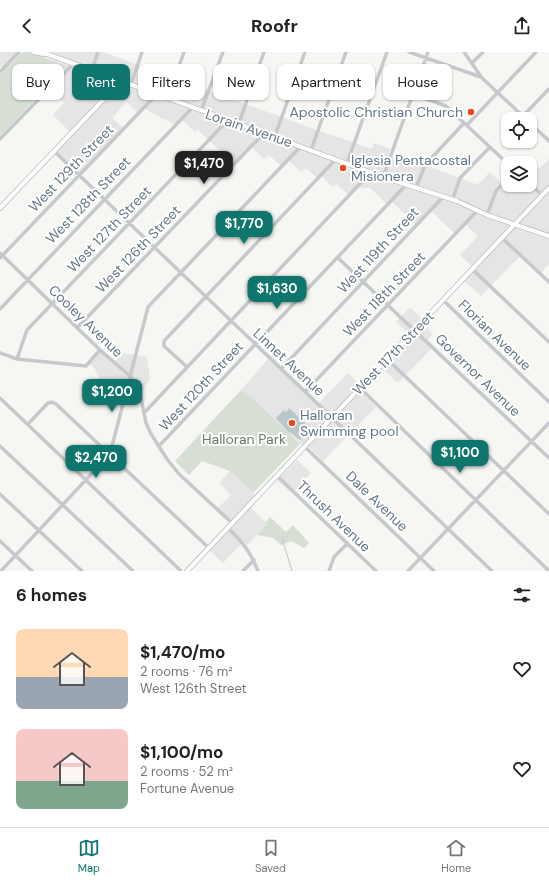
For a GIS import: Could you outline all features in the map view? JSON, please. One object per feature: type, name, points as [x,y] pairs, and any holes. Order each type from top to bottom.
[{"type":"main road","name":"Lorain Avenue","points":[[33,52],[47,54]]},
{"type":"main road","name":"Lorain Avenue","points":[[42,52],[73,64]]},
{"type":"main road","name":"Lorain Avenue","points":[[131,84],[138,87]]},
{"type":"main road","points":[[0,208],[103,100]]},
{"type":"main road","name":"Lorain Avenue","points":[[173,100],[275,136],[383,177],[457,201],[460,204],[487,215],[549,236]]},
{"type":"main road","name":"West 117th Street","points":[[187,571],[549,188]]},
{"type":"street","points":[[0,72],[19,52]]},
{"type":"street","points":[[54,57],[56,52]]},
{"type":"street","points":[[94,64],[98,52]]},
{"type":"street","points":[[131,84],[142,52]]},
{"type":"street","points":[[180,64],[184,52]]},
{"type":"street","points":[[202,111],[223,52]]},
{"type":"street","points":[[239,123],[264,52]]},
{"type":"street","points":[[275,136],[305,52]]},
{"type":"street","points":[[311,150],[346,52]]},
{"type":"street","points":[[347,163],[387,52]]},
{"type":"street","points":[[409,52],[482,78]]},
{"type":"street","points":[[424,64],[428,52]]},
{"type":"street","points":[[464,52],[482,78],[519,112]]},
{"type":"street","points":[[472,63],[483,52]]},
{"type":"street","points":[[416,188],[425,165],[536,52]]},
{"type":"street","points":[[0,139],[72,65]]},
{"type":"street","points":[[530,112],[549,89]]},
{"type":"street","name":"West 129th Street","points":[[1,256],[151,100]]},
{"type":"street","points":[[383,177],[411,100]]},
{"type":"street","points":[[430,100],[446,106],[501,157]]},
{"type":"street","name":"West 128th Street","points":[[0,309],[192,108]]},
{"type":"street","name":"West 127th Street","points":[[17,359],[27,330],[228,120]]},
{"type":"street","points":[[537,130],[549,141]]},
{"type":"street","name":"West 126th Street","points":[[77,328],[264,133]]},
{"type":"street","points":[[1,571],[110,454],[148,307],[301,146]]},
{"type":"street","points":[[452,200],[460,178],[490,147]]},
{"type":"street","name":"Linnet Avenue","points":[[54,152],[492,571]]},
{"type":"street","points":[[187,367],[164,346],[164,341],[336,159]]},
{"type":"street","points":[[144,413],[371,172]]},
{"type":"street","name":"West 120th Street","points":[[160,446],[406,185]]},
{"type":"street","points":[[487,215],[496,191],[501,186]]},
{"type":"street","points":[[537,190],[542,195]]},
{"type":"street","name":"West 119th Street","points":[[281,370],[442,197]]},
{"type":"street","name":"West 118th Street","points":[[305,392],[477,211]]},
{"type":"street","points":[[502,238],[549,282]]},
{"type":"street","name":"Cooley Avenue","points":[[1,256],[100,350],[130,376],[137,387],[150,434],[179,474],[232,523]]},
{"type":"street","name":"Governor Avenue","points":[[338,258],[549,458]]},
{"type":"street","points":[[472,268],[549,342]]},
{"type":"street","name":"Florian Avenue","points":[[444,300],[549,402]]},
{"type":"street","points":[[0,353],[17,359],[86,366],[100,350]]},
{"type":"street","points":[[388,359],[549,514]]},
{"type":"street","points":[[360,388],[549,571]]},
{"type":"street","points":[[0,398],[181,571]]},
{"type":"street","points":[[28,424],[48,403],[52,402],[56,404],[209,548]]},
{"type":"street","points":[[408,571],[549,423]]},
{"type":"street","points":[[0,446],[133,571]]},
{"type":"street","name":"Dale Avenue","points":[[305,446],[434,571]]},
{"type":"street","name":"Thrush Avenue","points":[[277,476],[376,571]]},
{"type":"street","points":[[0,494],[82,571]]},
{"type":"street","points":[[228,528],[242,541],[254,560],[258,571]]},
{"type":"street","points":[[0,541],[32,571]]},
{"type":"street","points":[[329,571],[334,557],[347,544]]},
{"type":"street","points":[[243,571],[254,560]]},
{"type":"shaded area","points":[[0,52],[23,52],[5,70],[0,66]]},
{"type":"shaded area","points":[[30,52],[103,52],[138,65],[138,100],[205,100],[205,89],[213,92],[213,100],[235,100],[372,149],[374,143],[390,149],[388,155],[405,161],[407,158],[478,185],[490,172],[501,183],[501,192],[537,192],[537,168],[539,169],[549,159],[549,264],[541,273],[521,255],[481,296],[463,280],[474,268],[460,255],[478,236],[466,225],[456,235],[431,211],[417,225],[392,202],[389,206],[370,188],[358,187],[350,196],[336,184],[333,187],[322,177],[319,180],[306,168],[301,172],[288,160],[282,167],[269,155],[264,159],[252,148],[235,165],[198,130],[195,132],[182,120],[177,125],[144,108],[139,114],[126,102],[112,118],[123,128],[79,174],[56,151],[72,134],[53,115],[64,103],[61,100],[64,100],[64,64],[52,64],[52,60]]},
{"type":"shaded area","points":[[410,307],[426,323],[424,325],[433,334],[428,340],[434,346],[398,383],[378,364],[408,333],[396,322]]},
{"type":"shaded area","points":[[103,350],[115,361],[123,353],[147,357],[150,379],[143,389],[138,392],[135,388],[129,389],[126,400],[104,388],[95,369],[90,364]]},
{"type":"shaded area","points":[[270,357],[319,403],[348,373],[364,388],[361,392],[376,407],[323,461],[305,443],[302,445],[256,401],[241,390]]},
{"type":"shaded area","name":"Halloran Swimming pool","points":[[289,408],[311,429],[300,440],[290,432],[289,433],[276,418],[284,410],[286,412]]},
{"type":"shaded area","points":[[297,460],[311,473],[292,493],[277,480]]},
{"type":"shaded area","points":[[230,471],[259,499],[251,508],[268,524],[247,545],[243,542],[223,563],[207,548],[231,522],[217,509],[231,495],[219,483]]},
{"type":"green space","points":[[23,52],[30,52],[60,64],[12,64],[12,100],[35,100],[0,136],[0,75]]},
{"type":"green space","name":"Halloran Park","points":[[241,390],[256,401],[300,444],[253,493],[230,471],[202,461],[189,475],[175,461]]},
{"type":"green space","points":[[270,517],[286,532],[293,525],[309,543],[304,548],[291,541],[281,545],[273,538],[257,535],[267,524],[266,522]]},
{"type":"waterway","points":[[282,538],[292,571]]},
{"type":"place","name":"Apostolic Christian Church","points":[[471,112]]},
{"type":"place","name":"Iglesia Pentacostal Misionera","points":[[343,168]]},
{"type":"place","name":"Halloran Swimming pool","points":[[292,423]]}]
